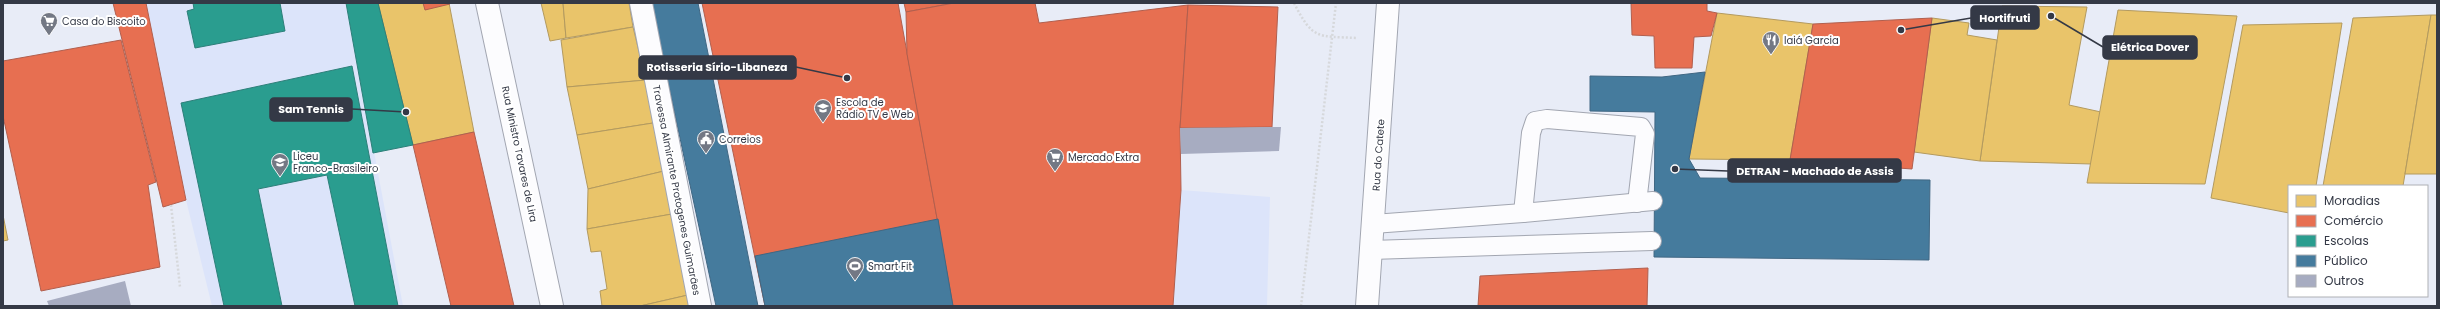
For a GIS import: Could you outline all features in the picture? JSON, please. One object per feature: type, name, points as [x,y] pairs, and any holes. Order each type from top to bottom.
[{"type":"street","name":"Rua Ministro Tavares de Lira","points":[[487,3],[552,306]]},
{"type":"street","name":"Travessa Almirante Protogenes Guimarães","points":[[641,3],[700,306]]},
{"type":"street","name":"Rua do Catete","points":[[1367,306],[1388,3]]},
{"type":"lane","points":[[1373,224],[1523,213],[1645,202],[1645,134],[1641,127],[1546,119],[1535,121],[1531,133],[1523,213]]},
{"type":"lane","points":[[1371,250],[1652,241]]},
{"type":"path","points":[[1294,3],[1306,26],[1322,36]]},
{"type":"path","points":[[1301,306],[1336,3]]},
{"type":"path","points":[[170,205],[180,286]]},
{"type":"shaded area","name":"Liceu Franco-Brasileiro","points":[[145,3],[346,3],[403,306],[212,306],[186,200]]},
{"type":"shaded area","points":[[1181,190],[1270,197],[1267,306],[1173,306]]},
{"type":"building: Moradias","points":[[378,3],[449,3],[474,132],[413,145]]},
{"type":"building: Moradias","points":[[541,3],[563,3],[566,38],[550,41]]},
{"type":"building: Moradias","points":[[563,3],[629,3],[633,27],[566,38]]},
{"type":"building: Moradias","points":[[2002,6],[2087,7],[2069,105],[2101,112],[2092,164],[1980,161]]},
{"type":"building: Moradias","points":[[2118,10],[2237,16],[2205,184],[2087,183]]},
{"type":"building: Moradias","points":[[1717,13],[1813,24],[1790,160],[1689,159]]},
{"type":"building: Moradias","points":[[2431,15],[2403,185],[2323,185],[2353,18]]},
{"type":"building: Moradias","points":[[2431,15],[2437,15],[2437,174],[2405,174]]},
{"type":"building: Moradias","points":[[1932,18],[1969,23],[1967,35],[1997,40],[1980,161],[1914,152]]},
{"type":"building: Moradias","points":[[2342,23],[2316,185],[2288,185],[2288,213],[2211,198],[2243,25]]},
{"type":"building: Moradias","points":[[633,27],[646,80],[567,87],[561,40]]},
{"type":"building: Moradias","points":[[646,80],[653,123],[577,135],[567,87]]},
{"type":"building: Moradias","points":[[653,123],[664,171],[588,189],[577,135]]},
{"type":"building: Moradias","points":[[664,171],[672,214],[587,229],[588,189]]},
{"type":"building: Moradias","points":[[672,214],[688,295],[640,306],[602,306],[600,291],[607,289],[601,251],[591,252],[587,229]]},
{"type":"building: Moradias","points":[[3,215],[8,240],[3,241]]},
{"type":"building: Moradias","points":[[688,295],[690,306],[640,306]]},
{"type":"building: Comércio","points":[[113,3],[146,3],[186,200],[163,207]]},
{"type":"building: Comércio","points":[[423,3],[449,3],[450,4],[425,10]]},
{"type":"building: Comércio","points":[[702,3],[898,3],[953,306],[765,306]]},
{"type":"building: Comércio","points":[[904,3],[954,3],[906,12]]},
{"type":"building: Comércio","name":"Mercado Extra","points":[[954,3],[1035,3],[1039,23],[1188,5],[1180,128],[1181,190],[1173,306],[953,306],[907,54],[906,12]]},
{"type":"building: Comércio","points":[[1631,3],[1707,3],[1707,11],[1717,13],[1711,36],[1694,37],[1692,68],[1655,68],[1654,36],[1632,35]]},
{"type":"building: Comércio","points":[[1188,5],[1278,7],[1272,127],[1180,128]]},
{"type":"building: Comércio","points":[[1932,18],[1912,169],[1790,160],[1813,24]]},
{"type":"building: Comércio","points":[[121,40],[156,182],[148,185],[160,267],[41,291],[3,116],[3,61]]},
{"type":"building: Comércio","points":[[474,132],[514,306],[451,306],[413,145]]},
{"type":"building: Comércio","points":[[1648,268],[1647,306],[1478,306],[1480,276]]},
{"type":"building: Escolas","points":[[193,3],[280,3],[285,31],[195,48],[187,11],[194,9]]},
{"type":"building: Escolas","points":[[346,3],[378,3],[413,145],[373,153]]},
{"type":"building: Escolas","points":[[352,66],[398,306],[355,306],[327,175],[258,189],[282,306],[224,306],[181,103]]},
{"type":"building: Público","name":"Correios","points":[[651,3],[698,3],[758,306],[716,306]]},
{"type":"building: Público","points":[[1705,72],[1689,159],[1700,178],[1930,180],[1929,260],[1654,257],[1655,112],[1590,111],[1590,76],[1662,77]]},
{"type":"building: Público","name":"Smart Fit","points":[[938,219],[953,306],[765,306],[755,256]]},
{"type":"building: Outros","points":[[1281,127],[1279,151],[1181,154],[1180,128]]},
{"type":"building: Outros","points":[[125,281],[131,306],[49,306],[47,301]]},
{"type":"place","name":"Elétrica Dover","points":[[2051,16]]},
{"type":"place","name":"Hortifruti","points":[[1901,30]]},
{"type":"place","name":"Casa do Biscoito","points":[[49,36]]},
{"type":"place","name":"Iaiá Garcia","points":[[1771,55]]},
{"type":"place","name":"Rotisseria Sírio-Libaneza","points":[[847,78]]},
{"type":"place","name":"Sam Tennis","points":[[406,112]]},
{"type":"place","name":"Escola de Rádio TV e Web","points":[[823,123]]},
{"type":"place","name":"Correios","points":[[706,154]]},
{"type":"place","name":"DETRAN - Machado de Assis","points":[[1675,169]]},
{"type":"place","name":"Mercado Extra","points":[[1055,172]]},
{"type":"place","name":"Liceu Franco-Brasileiro","points":[[280,177]]},
{"type":"place","name":"Smart Fit","points":[[855,281]]}]
